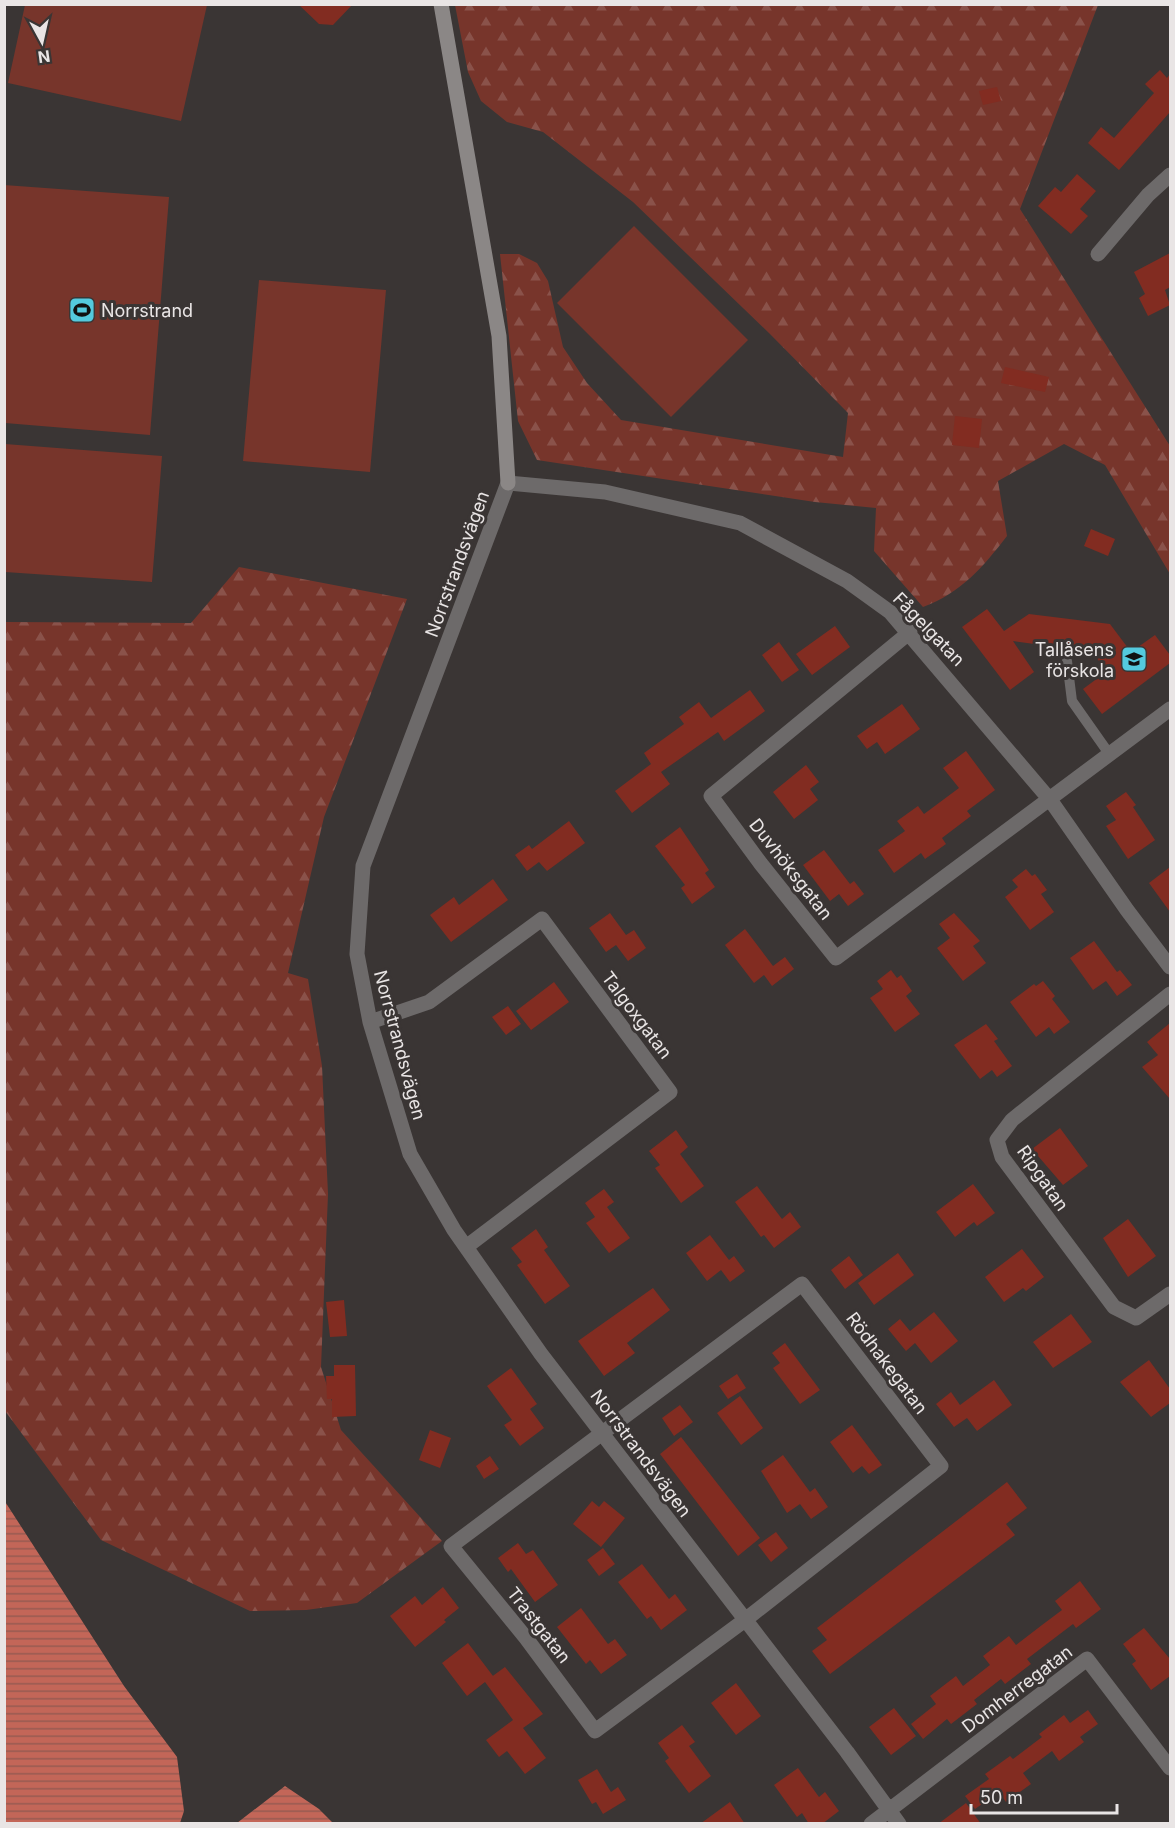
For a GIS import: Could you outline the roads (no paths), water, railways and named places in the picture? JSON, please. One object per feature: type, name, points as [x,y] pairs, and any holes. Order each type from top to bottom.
[{"type":"street","name":"Norrstrandsvägen","points":[[441,4],[500,336],[508,483],[363,866],[357,954],[370,1022],[410,1154],[466,1247],[541,1354],[899,1824]]},
{"type":"street","points":[[1098,254],[1148,195],[1170,175]]},
{"type":"street","name":"Fågelgatan","points":[[508,483],[605,492],[740,523],[847,581],[890,612],[1051,801],[1170,967]]},
{"type":"street","name":"Duvhöksgatan","points":[[910,633],[711,796],[761,864],[836,958],[1051,801]]},
{"type":"street","points":[[1051,801],[1170,709]]},
{"type":"street","name":"Talgoxgatan","points":[[370,1022],[429,1002],[542,919],[670,1092],[466,1247]]},
{"type":"street","name":"Ripgatan","points":[[1170,994],[1012,1120],[997,1140],[1002,1157],[1114,1307],[1136,1318],[1170,1294]]},
{"type":"street","name":"Rödhakegatan","points":[[601,1432],[802,1284],[816,1302],[941,1466],[745,1620]]},
{"type":"street","name":"Trastgatan","points":[[601,1432],[451,1546],[526,1638],[595,1731],[745,1620]]},
{"type":"street","name":"Domherregatan","points":[[889,1809],[1087,1659],[1170,1768]]},
{"type":"street","points":[[871,1824],[889,1809]]},
{"type":"lane","points":[[1067,661],[1072,701],[1110,755]]},
{"type":"place","name":"Norrstrand","points":[[82,310]]},
{"type":"place","name":"Tallåsens förskola","points":[[1134,659]]}]
